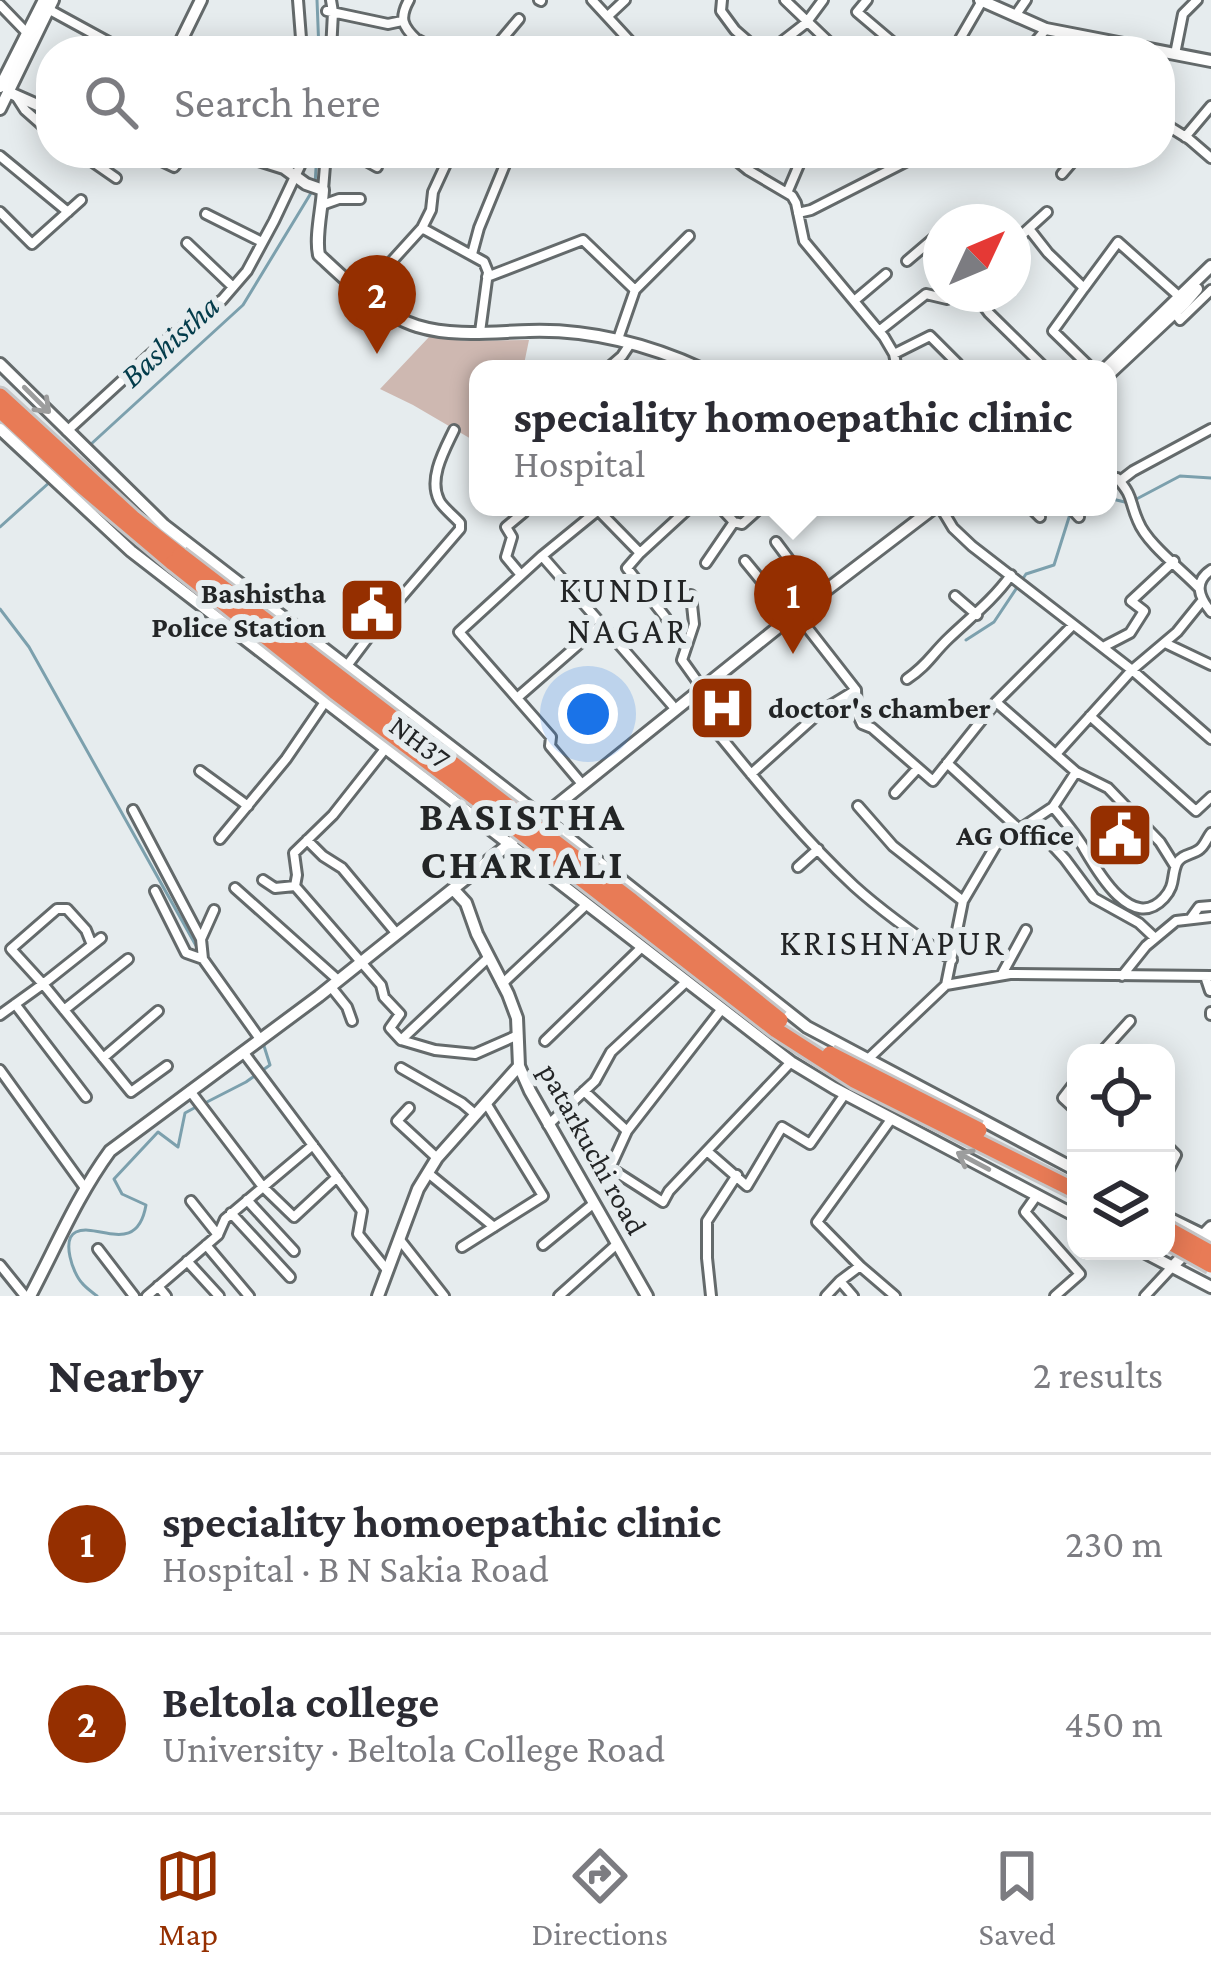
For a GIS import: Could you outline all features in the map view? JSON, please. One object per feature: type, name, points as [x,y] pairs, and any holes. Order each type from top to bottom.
[{"type":"highway","points":[[0,396],[50,458]]},
{"type":"highway","points":[[0,410],[79,485],[632,901],[796,1033],[1067,1175]]},
{"type":"highway","points":[[177,559],[349,703],[776,1030],[854,1080],[1067,1186]]},
{"type":"highway","points":[[1175,1234],[1200,1251]]},
{"type":"highway","points":[[1175,1245],[1211,1265]]},
{"type":"street","points":[[183,36],[201,0]]},
{"type":"street","points":[[298,0],[301,36]]},
{"type":"street","points":[[331,36],[332,0]]},
{"type":"street","points":[[409,0],[402,21],[413,36]]},
{"type":"street","points":[[592,0],[626,36]]},
{"type":"street","points":[[608,16],[625,0]]},
{"type":"street","points":[[722,0],[721,11],[742,36]]},
{"type":"street","points":[[785,0],[821,36]]},
{"type":"street","points":[[789,36],[823,0]]},
{"type":"street","points":[[867,0],[857,12],[885,36]]},
{"type":"street","points":[[1014,17],[1026,0]]},
{"type":"street","points":[[1196,0],[1183,14],[1175,54],[1211,62]]},
{"type":"street","points":[[961,36],[981,1],[1046,29],[1082,36]]},
{"type":"street","points":[[0,109],[48,3],[101,36]]},
{"type":"street","points":[[0,5],[31,36]]},
{"type":"street","points":[[330,12],[388,24],[402,21]]},
{"type":"street","points":[[505,36],[519,19]]},
{"type":"street","points":[[1040,36],[1046,29]]},
{"type":"street","points":[[8,92],[36,104]]},
{"type":"street","points":[[8,92],[36,120]]},
{"type":"street","points":[[1185,136],[1211,106]]},
{"type":"street","points":[[1175,130],[1211,158]]},
{"type":"street","points":[[0,157],[68,212]]},
{"type":"street","points":[[102,168],[116,178]]},
{"type":"street","points":[[284,168],[316,188]]},
{"type":"street","points":[[71,434],[163,343],[222,300],[247,271],[298,168]]},
{"type":"street","points":[[322,168],[316,188],[322,205],[319,255],[363,293],[417,326],[480,334],[569,332],[625,341],[677,360]]},
{"type":"street","points":[[363,293],[422,228],[444,168]]},
{"type":"street","points":[[472,254],[504,168]]},
{"type":"street","points":[[746,168],[796,203],[804,241],[895,360]]},
{"type":"street","points":[[787,193],[798,168]]},
{"type":"street","points":[[798,213],[894,168]]},
{"type":"street","points":[[1062,174],[1067,168]]},
{"type":"street","points":[[322,205],[359,199]]},
{"type":"street","points":[[0,212],[32,244],[81,200]]},
{"type":"street","points":[[1031,229],[1047,212]]},
{"type":"street","points":[[206,214],[262,242]]},
{"type":"street","points":[[422,228],[484,262],[487,277],[480,334]]},
{"type":"street","points":[[1031,231],[1084,288]]},
{"type":"street","points":[[617,360],[635,290],[689,236]]},
{"type":"street","points":[[487,277],[583,240],[635,290]]},
{"type":"street","points":[[1083,360],[1053,331],[1118,242],[1185,314],[1211,288]]},
{"type":"street","points":[[187,243],[233,287]]},
{"type":"street","points":[[908,261],[923,248]]},
{"type":"street","points":[[1117,362],[1211,270]]},
{"type":"street","points":[[854,301],[886,274]]},
{"type":"street","points":[[878,332],[923,296]]},
{"type":"street","points":[[988,312],[1037,360]]},
{"type":"street","points":[[894,354],[930,337],[954,360]]},
{"type":"street","points":[[0,364],[164,525],[807,1027],[1067,1164]]},
{"type":"street","points":[[0,429],[50,458]]},
{"type":"street","points":[[1120,481],[1211,429]]},
{"type":"street","points":[[346,668],[379,614],[398,602],[460,529],[439,500],[435,480],[454,430]]},
{"type":"street","points":[[1117,478],[1133,501],[1138,522],[1198,586],[1211,612]]},
{"type":"street","name":"NH37","points":[[79,485],[131,551],[791,1062],[1067,1211]]},
{"type":"street","points":[[519,516],[506,527],[512,537],[506,557],[521,575]]},
{"type":"street","points":[[583,785],[550,746],[551,736],[459,632],[591,516]]},
{"type":"street","points":[[602,516],[640,553]]},
{"type":"street","points":[[666,618],[628,568],[680,516]]},
{"type":"street","points":[[728,516],[742,524],[750,516]]},
{"type":"street","points":[[544,819],[693,703],[817,597],[928,516]]},
{"type":"street","points":[[0,1265],[28,1296],[110,1151],[363,964],[703,688],[928,516]]},
{"type":"street","points":[[947,516],[962,537],[1132,670],[1211,740]]},
{"type":"street","points":[[131,551],[130,522],[164,525]]},
{"type":"street","points":[[706,563],[734,522]]},
{"type":"street","points":[[776,542],[817,597]]},
{"type":"street","points":[[542,556],[672,705]]},
{"type":"street","points":[[745,561],[856,690],[862,724],[932,781],[996,702],[1072,625]]},
{"type":"street","points":[[1103,647],[1130,633],[1144,611],[1131,601],[1174,561]]},
{"type":"street","points":[[1198,586],[1211,570]]},
{"type":"street","points":[[907,679],[925,668],[1012,575]]},
{"type":"street","points":[[691,595],[694,624],[682,660],[703,688]]},
{"type":"street","points":[[955,596],[976,615]]},
{"type":"street","points":[[1056,754],[1202,601]]},
{"type":"street","points":[[517,698],[603,623]]},
{"type":"street","points":[[1165,643],[1211,665]]},
{"type":"street","points":[[751,774],[820,712],[856,690]]},
{"type":"street","points":[[220,839],[286,759],[325,702]]},
{"type":"street","points":[[996,702],[1076,772],[1108,788],[1160,842],[1175,866],[1175,880],[1167,896],[1147,909],[1128,903],[1104,883],[1052,807]]},
{"type":"street","points":[[693,703],[854,886],[952,960]]},
{"type":"street","points":[[1090,716],[1196,812],[1211,797]]},
{"type":"street","points":[[295,886],[294,853],[333,815],[385,749]]},
{"type":"street","points":[[947,763],[1019,829]]},
{"type":"street","points":[[895,793],[918,768]]},
{"type":"street","points":[[200,771],[248,806]]},
{"type":"street","points":[[867,1060],[946,985],[963,902],[995,845],[1052,807],[1076,772]]},
{"type":"street","points":[[858,806],[893,846],[963,902]]},
{"type":"street","points":[[133,810],[201,939],[203,959],[260,1040]]},
{"type":"street","points":[[1031,822],[1094,898],[1156,938]]},
{"type":"street","points":[[1199,851],[1211,833]]},
{"type":"street","points":[[308,840],[343,868],[397,934]]},
{"type":"street","points":[[798,867],[818,849]]},
{"type":"street","points":[[1175,866],[1180,858],[1211,852]]},
{"type":"street","points":[[263,880],[270,887],[295,886]]},
{"type":"street","points":[[295,886],[381,985],[384,997],[400,1014],[390,1028],[401,1040],[475,1054],[518,1035]]},
{"type":"street","points":[[235,888],[334,985],[352,1021]]},
{"type":"street","points":[[155,891],[186,953],[203,959]]},
{"type":"street","points":[[363,964],[455,892]]},
{"type":"street","name":"patarkuchi road","points":[[455,892],[466,903],[517,1018],[519,1066],[644,1290]]},
{"type":"street","points":[[502,983],[587,904]]},
{"type":"street","points":[[1191,918],[1199,908],[1211,907]]},
{"type":"street","points":[[0,1015],[43,984],[97,941],[67,909],[57,909],[11,949],[43,984],[131,1092],[167,1066]]},
{"type":"street","points":[[201,939],[214,910]]},
{"type":"street","points":[[1121,977],[1176,921],[1211,916]]},
{"type":"street","points":[[1001,976],[1026,930]]},
{"type":"street","points":[[545,1041],[642,947]]},
{"type":"street","points":[[401,1040],[489,957]]},
{"type":"street","points":[[64,1010],[128,959]]},
{"type":"street","points":[[946,985],[1001,976],[1208,976],[1210,991]]},
{"type":"street","points":[[548,1124],[595,1081],[611,1052],[686,982]]},
{"type":"street","points":[[15,1004],[86,1097]]},
{"type":"street","points":[[721,1010],[627,1131],[610,1168],[663,1202],[791,1062]]},
{"type":"street","points":[[103,1058],[158,1011]]},
{"type":"street","points":[[1109,1044],[1130,1021]]},
{"type":"street","points":[[243,1052],[362,1211],[358,1234],[387,1270]]},
{"type":"street","points":[[378,1296],[418,1189],[437,1158],[519,1066]]},
{"type":"street","points":[[400,1068],[475,1114]]},
{"type":"street","points":[[0,1070],[86,1188]]},
{"type":"street","points":[[190,1090],[262,1187],[294,1217],[337,1178]]},
{"type":"street","points":[[584,1091],[627,1131]]},
{"type":"street","points":[[706,1151],[747,1186],[782,1127],[810,1144],[845,1094]]},
{"type":"street","points":[[462,1247],[543,1196],[485,1102]]},
{"type":"street","points":[[409,1108],[397,1121],[437,1158]]},
{"type":"street","points":[[892,1118],[817,1222],[895,1296]]},
{"type":"street","points":[[146,1296],[218,1234],[225,1219],[313,1145]]},
{"type":"street","points":[[428,1173],[494,1227]]},
{"type":"street","points":[[711,1296],[707,1221],[737,1175]]},
{"type":"street","points":[[1037,1196],[1025,1212],[1081,1274],[1055,1296]]},
{"type":"street","points":[[247,1200],[294,1251]]},
{"type":"street","points":[[191,1201],[218,1234]]},
{"type":"street","points":[[543,1245],[593,1204]]},
{"type":"street","points":[[231,1214],[290,1277]]},
{"type":"street","points":[[1144,1296],[1200,1251],[1209,1235],[1175,1220]]},
{"type":"street","points":[[400,1240],[444,1296]]},
{"type":"street","points":[[559,1296],[617,1244]]},
{"type":"street","points":[[206,1245],[249,1296]]},
{"type":"street","points":[[98,1249],[134,1296]]},
{"type":"street","points":[[1155,1260],[1211,1288]]},
{"type":"street","points":[[187,1262],[219,1296]]},
{"type":"street","points":[[826,1296],[860,1266]]},
{"type":"street","points":[[840,1281],[854,1296]]},
{"type":"street","points":[[158,1286],[166,1296]]},
{"type":"street","points":[[632,1296],[644,1290]]},
{"type":"shaded area","points":[[429,337],[529,340],[525,360],[469,360],[469,438],[380,389]]},
{"type":"waterway","name":"Bashistha","points":[[317,0],[318,36]]},
{"type":"waterway","name":"Bashistha","points":[[315,184],[316,168]]},
{"type":"waterway","name":"Bashistha","points":[[90,445],[243,305],[311,193]]},
{"type":"waterway","name":"Bashistha","points":[[0,527],[61,472]]},
{"type":"waterway","points":[[1117,500],[1129,503],[1180,476],[1211,478]]},
{"type":"waterway","points":[[966,640],[994,622],[1026,574],[1054,565],[1069,516]]},
{"type":"waterway","name":"Bashistha","points":[[0,609],[29,647],[199,951]]},
{"type":"waterway","name":"Bashistha","points":[[205,1103],[270,1065],[264,1046]]},
{"type":"waterway","name":"Bashistha","points":[[97,1296],[75,1272],[69,1249],[72,1236],[85,1230],[116,1234],[134,1230],[146,1205],[122,1194],[114,1179],[158,1132],[178,1147],[185,1113],[196,1107]]},
{"type":"place","name":"Beltola college","points":[[377,354]]},
{"type":"place","name":"Bashistha Police Station","points":[[372,610]]},
{"type":"place","name":"speciality homoepathic clinic","points":[[793,654]]},
{"type":"place","name":"doctor's chamber","points":[[722,708]]},
{"type":"place","name":"AG Office","points":[[1120,835]]},
{"type":"district","name":"KUNDIL NAGAR","points":[[628,610]]},
{"type":"district","name":"BASISTHA CHARIALI","points":[[523,839]]},
{"type":"district","name":"KRISHNAPUR","points":[[893,942]]}]
